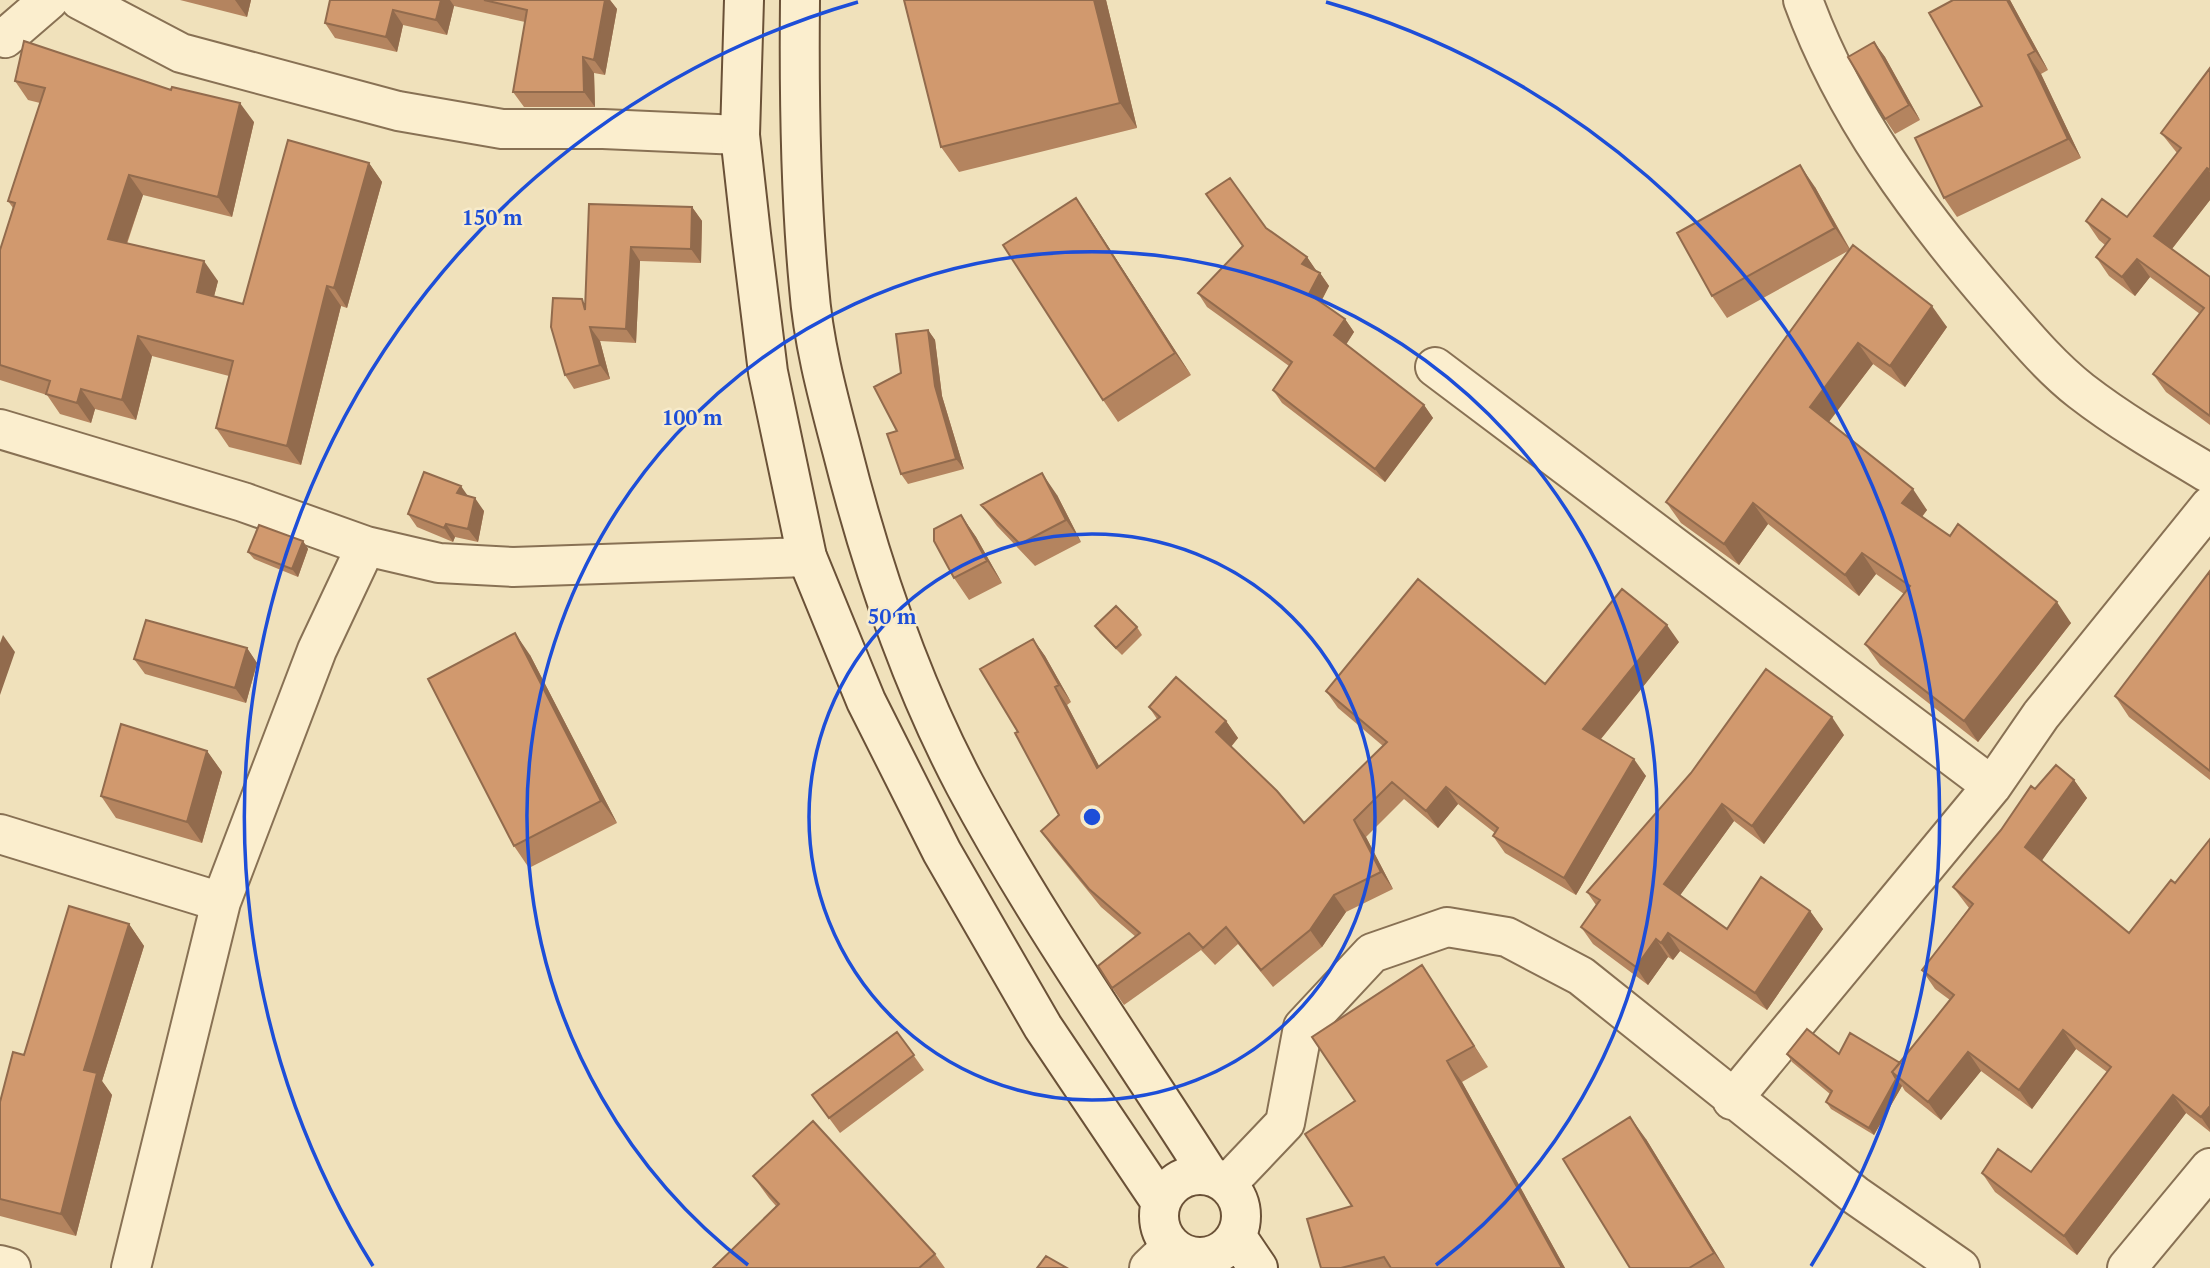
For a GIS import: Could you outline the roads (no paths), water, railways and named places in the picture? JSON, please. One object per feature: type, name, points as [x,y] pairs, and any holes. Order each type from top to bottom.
[{"type":"street","points":[[0,36],[5,38],[49,0]]},
{"type":"street","points":[[79,0],[181,53],[398,111],[502,129],[603,129],[740,135]]},
{"type":"street","points":[[744,0],[740,135],[768,372],[807,557],[866,701],[942,852],[1043,1027],[1160,1201]]},
{"type":"street","points":[[800,0],[802,147],[809,290],[822,376],[882,591],[922,696],[965,786],[1048,923],[1218,1179],[1239,1199],[1242,1219],[1237,1237],[1221,1252],[1181,1260],[1158,1221],[1160,1201],[1171,1184],[1189,1175],[1218,1179],[1284,1122],[1303,1027],[1372,953],[1447,927],[1507,937],[1581,976],[1732,1100],[1856,1195],[1960,1268]]},
{"type":"street","points":[[1803,0],[1814,29],[1870,136],[1939,237],[2027,338],[2078,389],[2134,429],[2210,474]]},
{"type":"street","points":[[1435,367],[1992,786]]},
{"type":"street","points":[[0,429],[243,502],[366,546],[439,563],[513,566],[807,557]]},
{"type":"street","points":[[1732,1100],[1992,786],[2042,715],[2210,506]]},
{"type":"street","points":[[131,1268],[220,902],[317,650],[366,546]]},
{"type":"street","points":[[0,834],[220,902]]},
{"type":"street","points":[[2127,1268],[2210,1168]]},
{"type":"street","points":[[1237,1237],[1258,1268]]},
{"type":"street","points":[[0,1265],[11,1268]]}]
